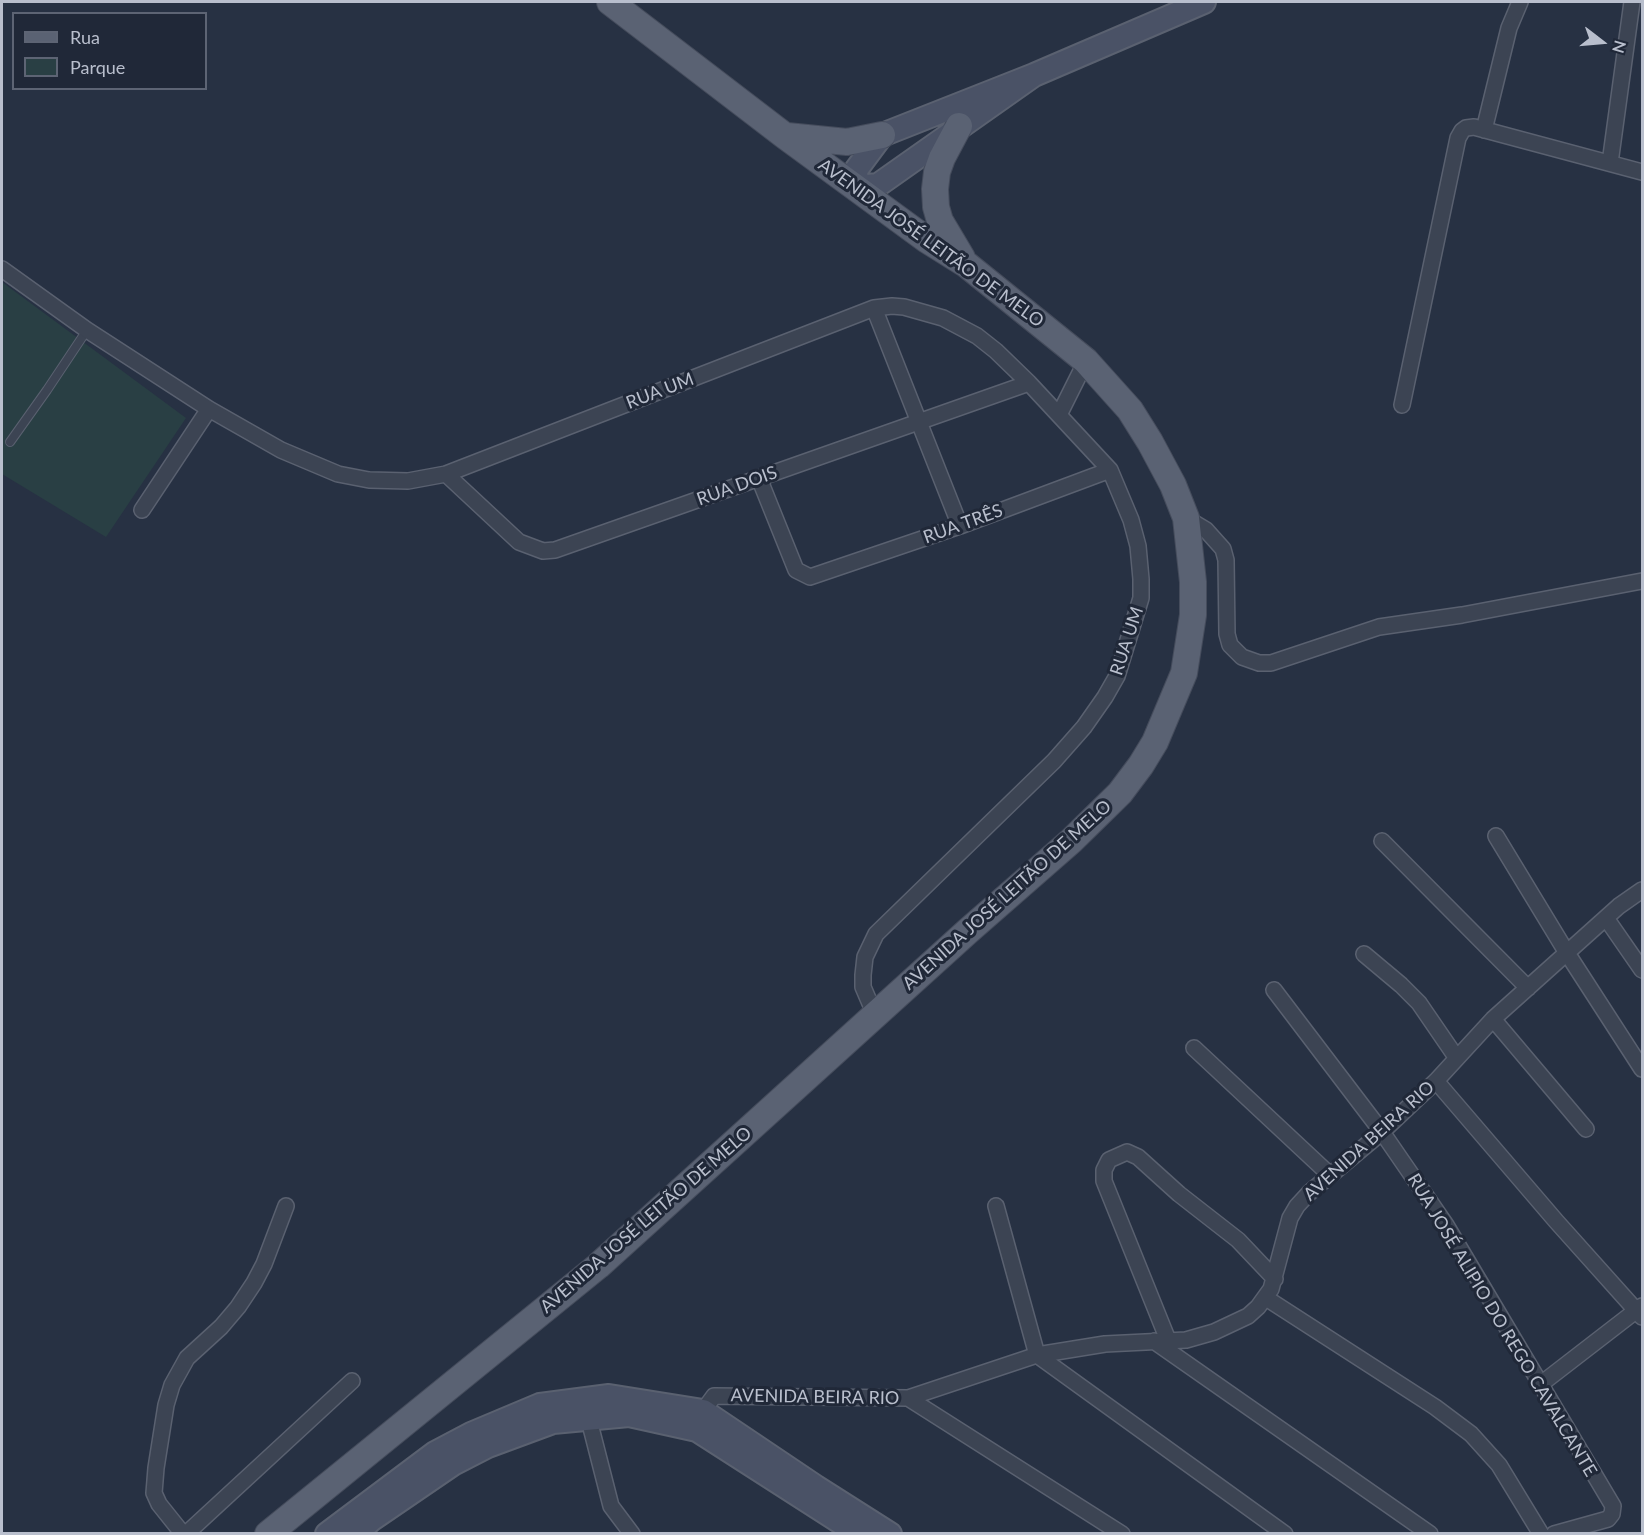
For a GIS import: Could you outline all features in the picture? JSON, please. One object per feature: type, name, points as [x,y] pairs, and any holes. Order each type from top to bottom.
[{"type":"main road","name":"AVENIDA JOSÉ LEITÃO DE MELO","points":[[267,1533],[598,1266],[874,1015],[1071,841],[1120,793],[1142,765],[1173,703],[1184,673],[1193,615],[1193,582],[1186,518],[1173,484],[1130,410],[1086,361],[967,266],[927,240],[785,136],[610,2]]},
{"type":"main road","points":[[959,126],[939,165],[935,199],[944,230],[967,266]]},
{"type":"main road","points":[[785,136],[847,142],[882,135]]},
{"type":"street","points":[[1034,75],[878,185],[856,187],[856,170],[882,135],[1034,75],[1204,2]]},
{"type":"street","points":[[1479,129],[1509,28],[1520,2]]},
{"type":"street","points":[[1610,163],[1636,21],[1632,2]]},
{"type":"street","points":[[1402,405],[1458,138],[1466,128],[1479,129],[1642,172]]},
{"type":"street","name":"RUA UM","points":[[2,269],[87,330],[208,409],[281,450],[338,474],[369,480],[408,481],[446,474],[874,308],[904,307],[942,318],[977,336],[996,351],[1110,470],[1131,520],[1138,546],[1142,579],[1141,598],[1117,676],[1084,727],[1054,761],[876,934],[865,957],[863,975],[863,987],[874,1015]]},
{"type":"street","points":[[874,308],[960,526]]},
{"type":"street","points":[[1059,415],[1086,361]]},
{"type":"street","name":"RUA DOIS","points":[[446,474],[519,542],[536,550],[555,550],[1029,383]]},
{"type":"street","points":[[142,510],[208,409]]},
{"type":"street","name":"RUA TRÊS","points":[[759,478],[796,570],[807,576],[814,576],[960,526],[1110,470]]},
{"type":"street","points":[[1186,518],[1206,530],[1223,549],[1226,560],[1228,639],[1234,651],[1258,663],[1271,663],[1379,627],[1462,615],[1642,581]]},
{"type":"street","points":[[1496,836],[1566,953],[1642,1069]]},
{"type":"street","points":[[1382,841],[1528,988]]},
{"type":"street","name":"AVENIDA BEIRA RIO","points":[[700,1420],[713,1397],[716,1396],[908,1398],[1037,1355],[1105,1344],[1199,1337],[1248,1316],[1266,1298],[1275,1279],[1290,1218],[1309,1193],[1382,1132],[1436,1082],[1492,1019],[1606,918],[1642,890]]},
{"type":"street","points":[[1606,918],[1642,970]]},
{"type":"street","points":[[1364,954],[1419,1003],[1456,1058]]},
{"type":"street","name":"RUA JOSÉ ALIPIO DO REGO CAVALCANTE","points":[[1274,990],[1382,1132],[1446,1225],[1613,1506],[1612,1514],[1608,1519],[1554,1533]]},
{"type":"street","points":[[1492,1019],[1586,1129]]},
{"type":"street","points":[[1194,1048],[1330,1175]]},
{"type":"street","points":[[1436,1082],[1556,1221],[1641,1311],[1541,1384]]},
{"type":"street","points":[[1275,1279],[1238,1240],[1179,1194],[1138,1157],[1126,1152],[1109,1160],[1104,1170],[1104,1181],[1161,1341],[1430,1533]]},
{"type":"street","points":[[286,1206],[264,1264],[254,1283],[221,1327],[187,1358],[172,1385],[166,1405],[156,1467],[154,1493],[159,1504],[185,1533],[352,1381]]},
{"type":"street","points":[[996,1206],[1037,1355],[1285,1533]]},
{"type":"street","points":[[1266,1298],[1435,1407],[1471,1434],[1499,1465],[1541,1533]]},
{"type":"street","points":[[327,1533],[435,1453],[471,1434],[540,1405],[609,1396],[629,1407],[700,1420],[890,1533]]},
{"type":"street","points":[[908,1398],[1122,1533]]},
{"type":"street","points":[[356,1533],[371,1520],[453,1464],[488,1446],[553,1422],[589,1420],[629,1407]]},
{"type":"street","points":[[589,1420],[611,1506],[633,1533]]},
{"type":"street","points":[[700,1420],[859,1533]]},
{"type":"lane","points":[[10,442],[87,330]]},
{"type":"green space","points":[[2,282],[186,418],[106,537],[2,474]]}]
